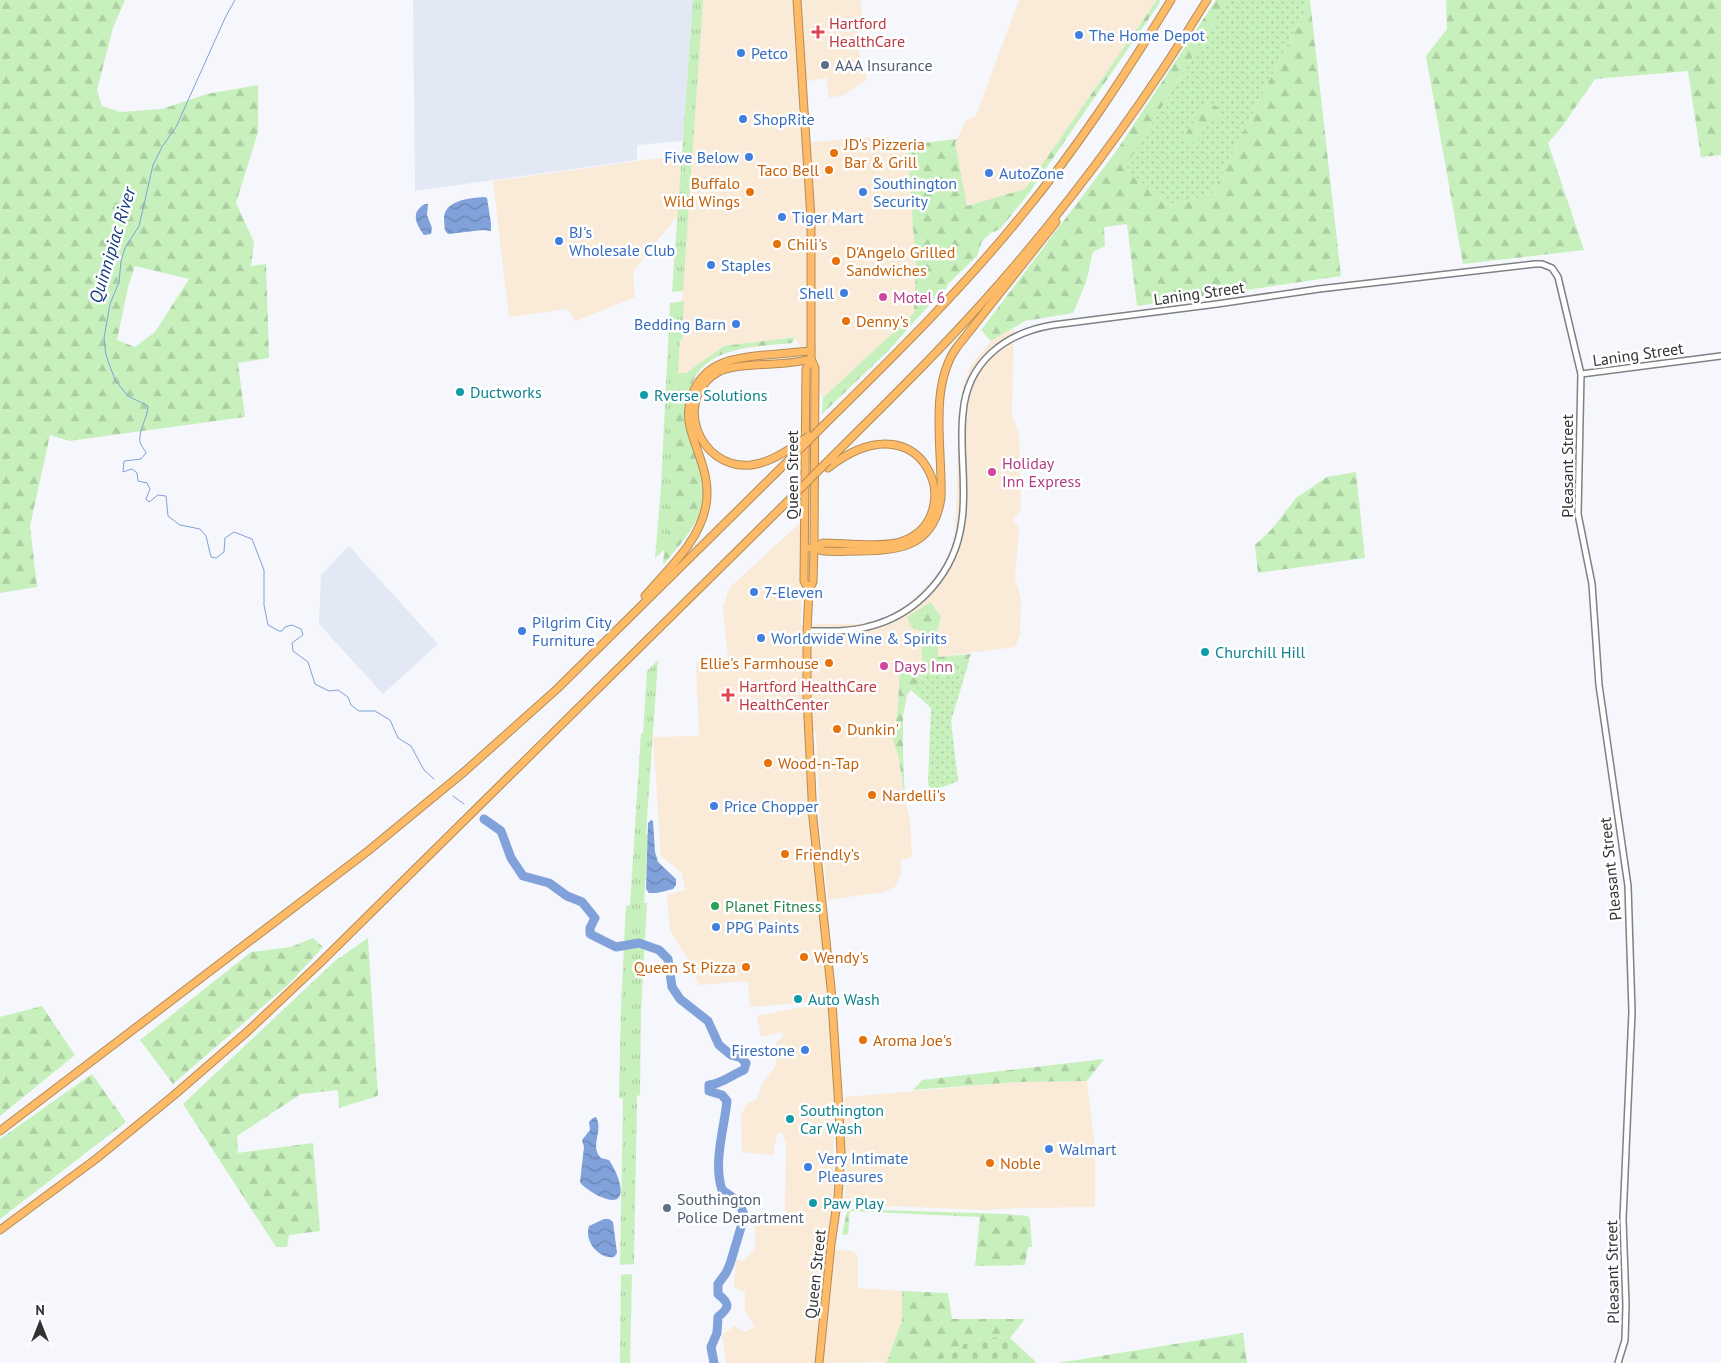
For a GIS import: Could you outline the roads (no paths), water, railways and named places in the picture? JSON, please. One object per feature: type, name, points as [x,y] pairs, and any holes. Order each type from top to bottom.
[{"type":"highway","name":"Queen Street","points":[[797,0],[811,219],[811,355],[815,368],[814,548],[813,582],[809,590],[806,697],[813,818],[831,988],[841,1152],[838,1197],[818,1363]]},
{"type":"highway","points":[[0,1131],[342,871],[433,799],[526,717],[604,642],[646,598],[671,576],[940,309],[1022,215],[1063,163],[1102,108],[1171,0]]},
{"type":"highway","points":[[805,548],[824,551],[895,550],[918,539],[931,527],[938,513],[941,498],[940,394],[942,377],[948,361],[1050,231],[1163,69],[1207,0]]},
{"type":"highway","points":[[0,1230],[141,1123],[248,1031],[320,963],[668,618],[792,497],[828,465],[930,359],[998,284],[1042,232],[1104,152]]},
{"type":"highway","name":"Queen Street","points":[[809,590],[804,581],[806,369],[811,355]]},
{"type":"highway","points":[[811,355],[798,362],[728,368],[715,374],[705,384],[696,402],[695,420],[700,438],[708,449],[721,459],[736,464],[752,464],[775,458],[827,422]]},
{"type":"highway","points":[[646,598],[699,528],[706,503],[708,489],[706,476],[690,427],[688,414],[692,394],[700,380],[718,364],[734,358],[811,355]]},
{"type":"highway","points":[[814,548],[823,543],[887,544],[901,542],[921,529],[929,518],[934,505],[934,484],[929,470],[914,453],[898,445],[881,444],[864,447],[828,465]]},
{"type":"street","name":"Laning Street","points":[[807,631],[847,630],[868,627],[884,622],[900,615],[919,602],[940,578],[955,551],[962,521],[963,412],[969,386],[978,368],[990,354],[1013,337],[1031,329],[1319,289],[1542,264],[1552,268],[1558,278],[1580,374],[1721,356]]},
{"type":"street","name":"Pleasant Street","points":[[1580,374],[1578,514],[1592,584],[1598,685],[1628,886],[1632,1012],[1623,1219],[1626,1305],[1625,1340],[1618,1363]]},
{"type":"water","points":[[487,198],[491,231],[483,230],[448,234],[445,229],[444,220],[448,208],[458,201]]},
{"type":"water","points":[[428,204],[427,215],[432,228],[431,234],[424,235],[417,222],[416,214],[420,207]]},
{"type":"water","points":[[651,820],[653,821],[655,852],[658,862],[676,879],[676,885],[673,889],[657,893],[649,893],[646,889],[648,823]]},
{"type":"water","points":[[596,1117],[598,1128],[596,1148],[601,1158],[609,1160],[620,1185],[620,1196],[613,1200],[597,1195],[580,1182],[584,1147],[582,1140],[590,1130],[589,1122]]},
{"type":"water","points":[[604,1219],[609,1219],[613,1222],[617,1253],[614,1257],[603,1255],[590,1243],[589,1226]]},
{"type":"waterway","name":"Quinnipiac River","points":[[235,0],[176,127],[162,147],[153,165],[139,226],[125,248],[121,261],[119,282],[110,304],[104,338],[106,355],[115,380],[128,396],[148,406],[140,438],[146,453],[141,459],[124,461],[123,472],[132,469],[137,473],[138,481],[147,483],[150,489],[146,499],[149,502],[158,495],[166,496],[168,516],[180,525],[200,529],[206,536],[211,557],[216,558],[224,552],[225,538],[234,532],[252,539],[264,570],[264,605],[268,625],[279,631],[292,625],[301,629],[303,635],[292,643],[293,651],[308,662],[315,684],[329,691],[338,690],[348,697],[351,705],[359,711],[375,711],[390,720],[398,738],[411,746],[424,770],[434,779]]},
{"type":"waterway","name":"Quinnipiac River","points":[[453,796],[464,804]]},
{"type":"waterway","name":"Quinnipiac River","points":[[484,819],[501,831],[511,858],[523,876],[549,883],[567,896],[582,902],[595,918],[590,928],[590,934],[616,947],[639,943],[659,950],[668,959],[672,987],[680,999],[708,1021],[719,1045],[731,1055],[740,1057],[746,1063],[744,1070],[709,1085],[709,1091],[722,1095],[727,1101],[719,1157],[722,1190],[739,1204],[744,1217],[730,1264],[718,1284],[718,1294],[725,1300],[727,1306],[725,1311],[718,1317],[717,1333],[711,1347],[714,1363]]},
{"type":"place","name":"Hartford HealthCare","points":[[818,32]]},
{"type":"place","name":"The Home Depot","points":[[1079,35]]},
{"type":"place","name":"Petco","points":[[741,53]]},
{"type":"place","name":"AAA Insurance","points":[[825,65]]},
{"type":"place","name":"ShopRite","points":[[743,119]]},
{"type":"place","name":"JD's Pizzeria Bar & Grill","points":[[834,153]]},
{"type":"place","name":"Five Below","points":[[749,157]]},
{"type":"place","name":"Taco Bell","points":[[829,170]]},
{"type":"place","name":"AutoZone","points":[[989,173]]},
{"type":"place","name":"Buffalo Wild Wings","points":[[750,192]]},
{"type":"place","name":"Southington Security","points":[[863,192]]},
{"type":"place","name":"Tiger Mart","points":[[782,217]]},
{"type":"place","name":"BJ's Wholesale Club","points":[[559,241]]},
{"type":"place","name":"Chili's","points":[[777,244]]},
{"type":"place","name":"D'Angelo Grilled Sandwiches","points":[[836,261]]},
{"type":"place","name":"Staples","points":[[711,265]]},
{"type":"place","name":"Shell","points":[[844,293]]},
{"type":"place","name":"Motel 6","points":[[883,297]]},
{"type":"place","name":"Denny's","points":[[846,321]]},
{"type":"place","name":"Bedding Barn","points":[[736,324]]},
{"type":"place","name":"Ductworks","points":[[460,392]]},
{"type":"place","name":"Rverse Solutions","points":[[644,395]]},
{"type":"place","name":"Holiday Inn Express","points":[[992,472]]},
{"type":"place","name":"7-Eleven","points":[[754,592]]},
{"type":"place","name":"Pilgrim City Furniture","points":[[522,631]]},
{"type":"place","name":"Worldwide Wine & Spirits","points":[[761,638]]},
{"type":"place","name":"Churchill Hill","points":[[1205,652]]},
{"type":"place","name":"Ellie's Farmhouse","points":[[829,663]]},
{"type":"place","name":"Days Inn","points":[[884,666]]},
{"type":"place","name":"Hartford HealthCare HealthCenter","points":[[728,695]]},
{"type":"place","name":"Dunkin'","points":[[837,729]]},
{"type":"place","name":"Wood-n-Tap","points":[[768,763]]},
{"type":"place","name":"Nardelli's","points":[[872,795]]},
{"type":"place","name":"Price Chopper","points":[[714,806]]},
{"type":"place","name":"Friendly's","points":[[785,854]]},
{"type":"place","name":"Planet Fitness","points":[[715,906]]},
{"type":"place","name":"PPG Paints","points":[[716,927]]},
{"type":"place","name":"Wendy's","points":[[804,957]]},
{"type":"place","name":"Queen St Pizza","points":[[746,967]]},
{"type":"place","name":"Auto Wash","points":[[798,999]]},
{"type":"place","name":"Aroma Joe's","points":[[863,1040]]},
{"type":"place","name":"Firestone","points":[[805,1050]]},
{"type":"place","name":"Southington Car Wash","points":[[790,1119]]},
{"type":"place","name":"Walmart","points":[[1049,1149]]},
{"type":"place","name":"Noble","points":[[990,1163]]},
{"type":"place","name":"Very Intimate Pleasures","points":[[808,1167]]},
{"type":"place","name":"Paw Play","points":[[813,1203]]},
{"type":"place","name":"Southington Police Department","points":[[667,1208]]}]
